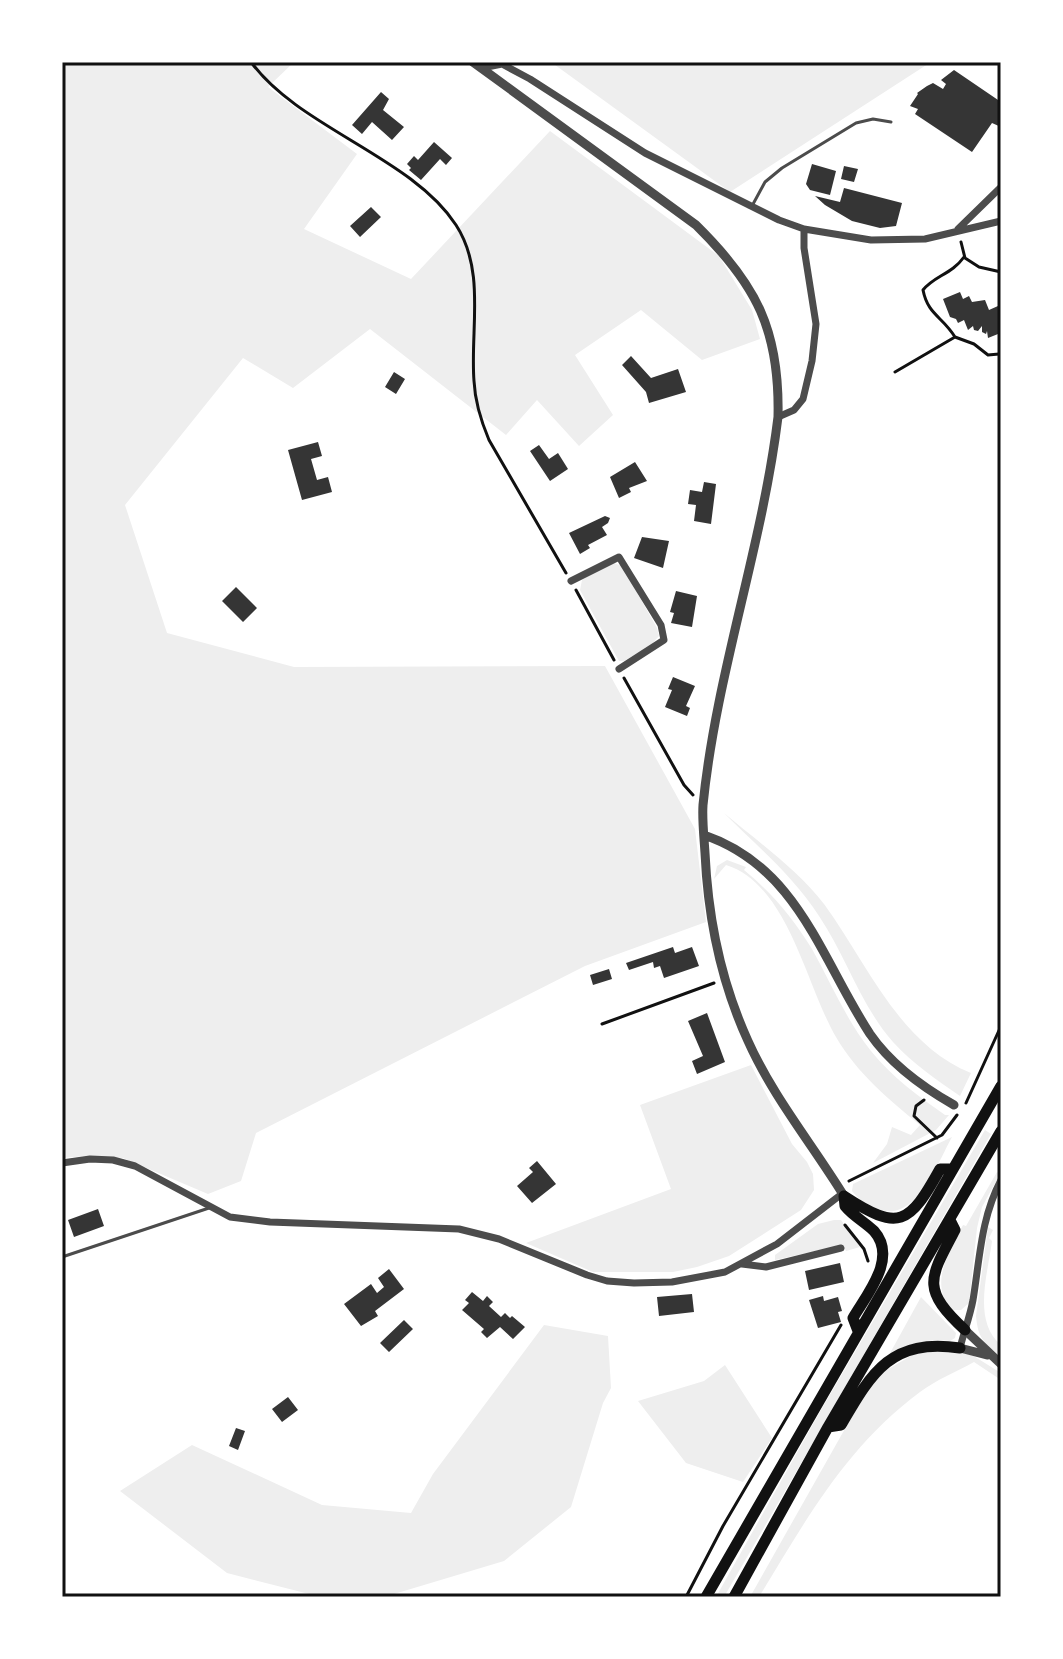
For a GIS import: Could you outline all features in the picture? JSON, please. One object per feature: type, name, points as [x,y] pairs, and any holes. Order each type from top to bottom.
[{"type":"highway","points":[[706,1597],[1001,1086]]},
{"type":"highway","points":[[734,1597],[828,1427],[1001,1131]]},
{"type":"highway","points":[[842,1192],[874,1215],[896,1217],[915,1208],[940,1169],[951,1169]]},
{"type":"highway","points":[[842,1192],[845,1206],[874,1232],[882,1250],[883,1262],[878,1275],[853,1318],[858,1331]]},
{"type":"highway","points":[[950,1220],[955,1230],[937,1264],[934,1291],[945,1311],[965,1330]]},
{"type":"highway","points":[[828,1427],[841,1425],[866,1382],[898,1354],[938,1345],[960,1348]]},
{"type":"street","points":[[478,65],[502,64],[645,153],[752,207],[804,229],[871,240],[925,239],[1001,221]]},
{"type":"street","points":[[62,1163],[90,1159],[113,1160],[135,1166],[230,1217],[270,1222],[459,1229],[499,1239],[607,1281],[672,1282],[725,1272],[777,1244],[842,1192],[769,1084],[747,1039],[725,979],[711,916],[704,835],[703,807],[713,741],[778,417],[777,370],[770,336],[760,306],[726,254],[696,225],[478,65]]},
{"type":"street","points":[[958,229],[1001,187]]},
{"type":"street","points":[[778,417],[794,410],[803,399],[812,361],[816,324],[804,229]]},
{"type":"street","points":[[571,581],[619,557],[661,625],[664,640],[619,669]]},
{"type":"street","points":[[704,835],[743,852],[789,896],[813,929],[872,1036],[904,1070],[954,1105]]},
{"type":"street","points":[[990,1356],[960,1348],[973,1303],[982,1227],[989,1202],[1001,1180]]},
{"type":"street","points":[[741,1263],[766,1267],[841,1248]]},
{"type":"street","points":[[965,1330],[1001,1364]]},
{"type":"lane","points":[[752,207],[765,182],[782,168],[856,123],[873,119],[891,122]]},
{"type":"lane","points":[[62,1257],[209,1208]]},
{"type":"path","points":[[251,62],[289,98],[437,202],[457,226],[470,260],[475,291],[474,382],[480,419],[489,440],[543,530]]},
{"type":"path","points":[[958,229],[964,257],[979,267],[1001,272]]},
{"type":"path","points":[[964,257],[953,270],[929,283],[923,290],[926,306],[947,324],[955,337],[974,344],[988,355],[999,354]]},
{"type":"path","points":[[895,372],[955,337]]},
{"type":"path","points":[[602,1024],[725,979]]},
{"type":"path","points":[[977,1079],[1001,1026]]},
{"type":"path","points":[[933,1093],[916,1106],[914,1116],[937,1138]]},
{"type":"path","points":[[842,1192],[920,1146]]},
{"type":"path","points":[[843,1221],[864,1249],[870,1272]]},
{"type":"path","points":[[686,1597],[723,1526],[842,1324]]},
{"type":"shaded area","points":[[62,62],[294,62],[268,87],[357,154],[304,229],[411,279],[550,131],[719,256],[752,310],[760,339],[702,360],[641,310],[575,355],[613,415],[579,446],[537,400],[506,435],[370,329],[293,388],[243,358],[125,505],[167,633],[294,667],[605,666],[695,829],[706,922],[585,966],[256,1133],[241,1181],[208,1194],[123,1158],[62,1158]]},
{"type":"shaded area","points":[[551,62],[931,62],[730,192]]},
{"type":"shaded area","points":[[611,562],[622,566],[659,636],[650,646],[624,661],[619,661],[580,590],[582,580]]},
{"type":"shaded area","points":[[724,813],[813,891],[904,1022],[946,1060],[971,1073],[960,1096],[917,1065],[893,1042],[872,1013],[829,931],[809,902]]},
{"type":"shaded area","points":[[727,860],[746,867],[744,870],[790,916],[812,949],[854,1027],[879,1060],[915,1093],[949,1115],[936,1130],[873,1163],[887,1144],[892,1127],[911,1135],[920,1125],[874,1085],[844,1050],[825,1016],[793,939],[765,893],[747,876],[726,865],[714,879],[717,866]]},
{"type":"shaded area","points":[[751,1065],[792,1144],[813,1174],[814,1190],[801,1210],[729,1256],[673,1272],[593,1272],[526,1243],[671,1189],[640,1105]]},
{"type":"shaded area","points":[[985,1130],[991,1134],[724,1597],[716,1597],[821,1410]]},
{"type":"shaded area","points":[[952,1137],[924,1188],[904,1208],[892,1211],[878,1209],[852,1191],[853,1184]]},
{"type":"shaded area","points":[[997,1172],[1000,1174],[982,1207],[977,1228],[969,1303],[961,1310],[951,1310],[942,1289],[944,1268],[963,1225],[966,1226]]},
{"type":"shaded area","points":[[841,1220],[860,1247],[846,1251],[843,1245],[775,1260],[775,1255],[818,1224]]},
{"type":"shaded area","points":[[988,1227],[993,1230],[989,1238],[992,1241],[984,1310],[992,1335],[1001,1345],[1001,1356],[983,1340],[976,1316]]},
{"type":"shaded area","points":[[921,1297],[956,1333],[955,1338],[919,1343],[889,1355]]},
{"type":"shaded area","points":[[544,1325],[608,1336],[611,1388],[603,1403],[571,1507],[504,1561],[384,1597],[321,1597],[227,1573],[120,1491],[192,1445],[322,1505],[411,1513],[433,1474]]},
{"type":"shaded area","points":[[950,1350],[972,1355],[1001,1373],[1001,1380],[974,1362],[926,1388],[893,1414],[848,1461],[793,1540],[759,1597],[750,1597],[855,1411],[880,1374],[914,1354]]},
{"type":"shaded area","points":[[725,1365],[772,1438],[743,1482],[686,1463],[638,1401],[704,1381]]},
{"type":"building","points":[[954,70],[1001,102],[1001,127],[992,123],[972,152],[915,114],[918,109],[910,106],[917,93],[927,86],[933,83],[943,89],[946,84],[941,80]]},
{"type":"building","points":[[381,92],[389,99],[383,110],[404,127],[392,140],[372,122],[362,134],[352,125]]},
{"type":"building","points":[[434,142],[452,158],[446,165],[440,159],[421,180],[409,170],[411,168],[407,164],[414,156],[418,160]]},
{"type":"building","points":[[812,164],[836,171],[830,195],[810,190],[806,184]]},
{"type":"building","points":[[844,166],[858,169],[854,182],[841,179]]},
{"type":"building","points":[[844,188],[902,203],[896,226],[880,228],[852,221],[815,196],[840,202]]},
{"type":"building","points":[[371,207],[381,217],[360,237],[350,226]]},
{"type":"building","points":[[960,292],[963,299],[969,296],[972,302],[985,300],[989,310],[998,306],[1001,310],[1001,341],[998,334],[988,338],[987,331],[986,334],[982,332],[982,326],[978,331],[973,326],[968,330],[964,320],[958,323],[950,317],[943,299]]},
{"type":"building","points":[[631,356],[651,378],[678,369],[686,392],[649,403],[646,392],[622,365]]},
{"type":"building","points":[[394,372],[405,379],[396,394],[385,387]]},
{"type":"building","points":[[318,442],[322,456],[311,459],[317,480],[328,477],[332,492],[302,500],[288,450]]},
{"type":"building","points":[[539,445],[549,459],[558,453],[568,469],[550,481],[530,451]]},
{"type":"building","points":[[635,462],[647,481],[629,488],[631,492],[619,498],[610,477]]},
{"type":"building","points":[[704,482],[716,484],[711,524],[694,521],[696,505],[688,504],[690,490],[702,492]]},
{"type":"building","points":[[605,516],[610,518],[602,527],[607,535],[588,545],[590,548],[580,554],[569,533]]},
{"type":"building","points":[[642,537],[669,541],[663,568],[634,558]]},
{"type":"building","points":[[236,587],[257,608],[243,622],[222,601]]},
{"type":"building","points":[[676,591],[697,596],[692,627],[671,623],[674,613],[670,612]]},
{"type":"building","points":[[673,677],[695,686],[686,706],[690,708],[687,716],[665,707]]},
{"type":"building","points":[[673,947],[675,953],[692,947],[699,966],[664,978],[660,966],[654,968],[653,962],[629,970],[626,963]]},
{"type":"building","points":[[609,969],[612,979],[593,985],[590,975]]},
{"type":"building","points":[[707,1013],[725,1062],[697,1074],[692,1061],[703,1056],[688,1021]]},
{"type":"building","points":[[537,1161],[556,1184],[532,1203],[517,1186],[533,1172],[529,1168]]},
{"type":"building","points":[[98,1209],[104,1226],[74,1237],[68,1220]]},
{"type":"building","points":[[840,1263],[844,1282],[809,1290],[805,1271]]},
{"type":"building","points":[[389,1269],[404,1289],[375,1311],[378,1316],[361,1326],[344,1304],[371,1284],[377,1293],[384,1287],[378,1278]]},
{"type":"building","points":[[472,1292],[483,1301],[487,1296],[493,1302],[489,1306],[501,1317],[505,1313],[525,1327],[513,1339],[500,1327],[487,1338],[481,1332],[484,1329],[462,1310],[469,1303],[465,1300]]},
{"type":"building","points":[[692,1294],[694,1312],[659,1316],[657,1297]]},
{"type":"building","points":[[823,1296],[824,1301],[838,1297],[841,1322],[818,1328],[809,1300]]},
{"type":"building","points":[[404,1320],[413,1329],[389,1352],[380,1343]]},
{"type":"building","points":[[288,1397],[298,1410],[282,1422],[272,1409]]},
{"type":"building","points":[[236,1428],[245,1431],[238,1450],[229,1446]]}]
